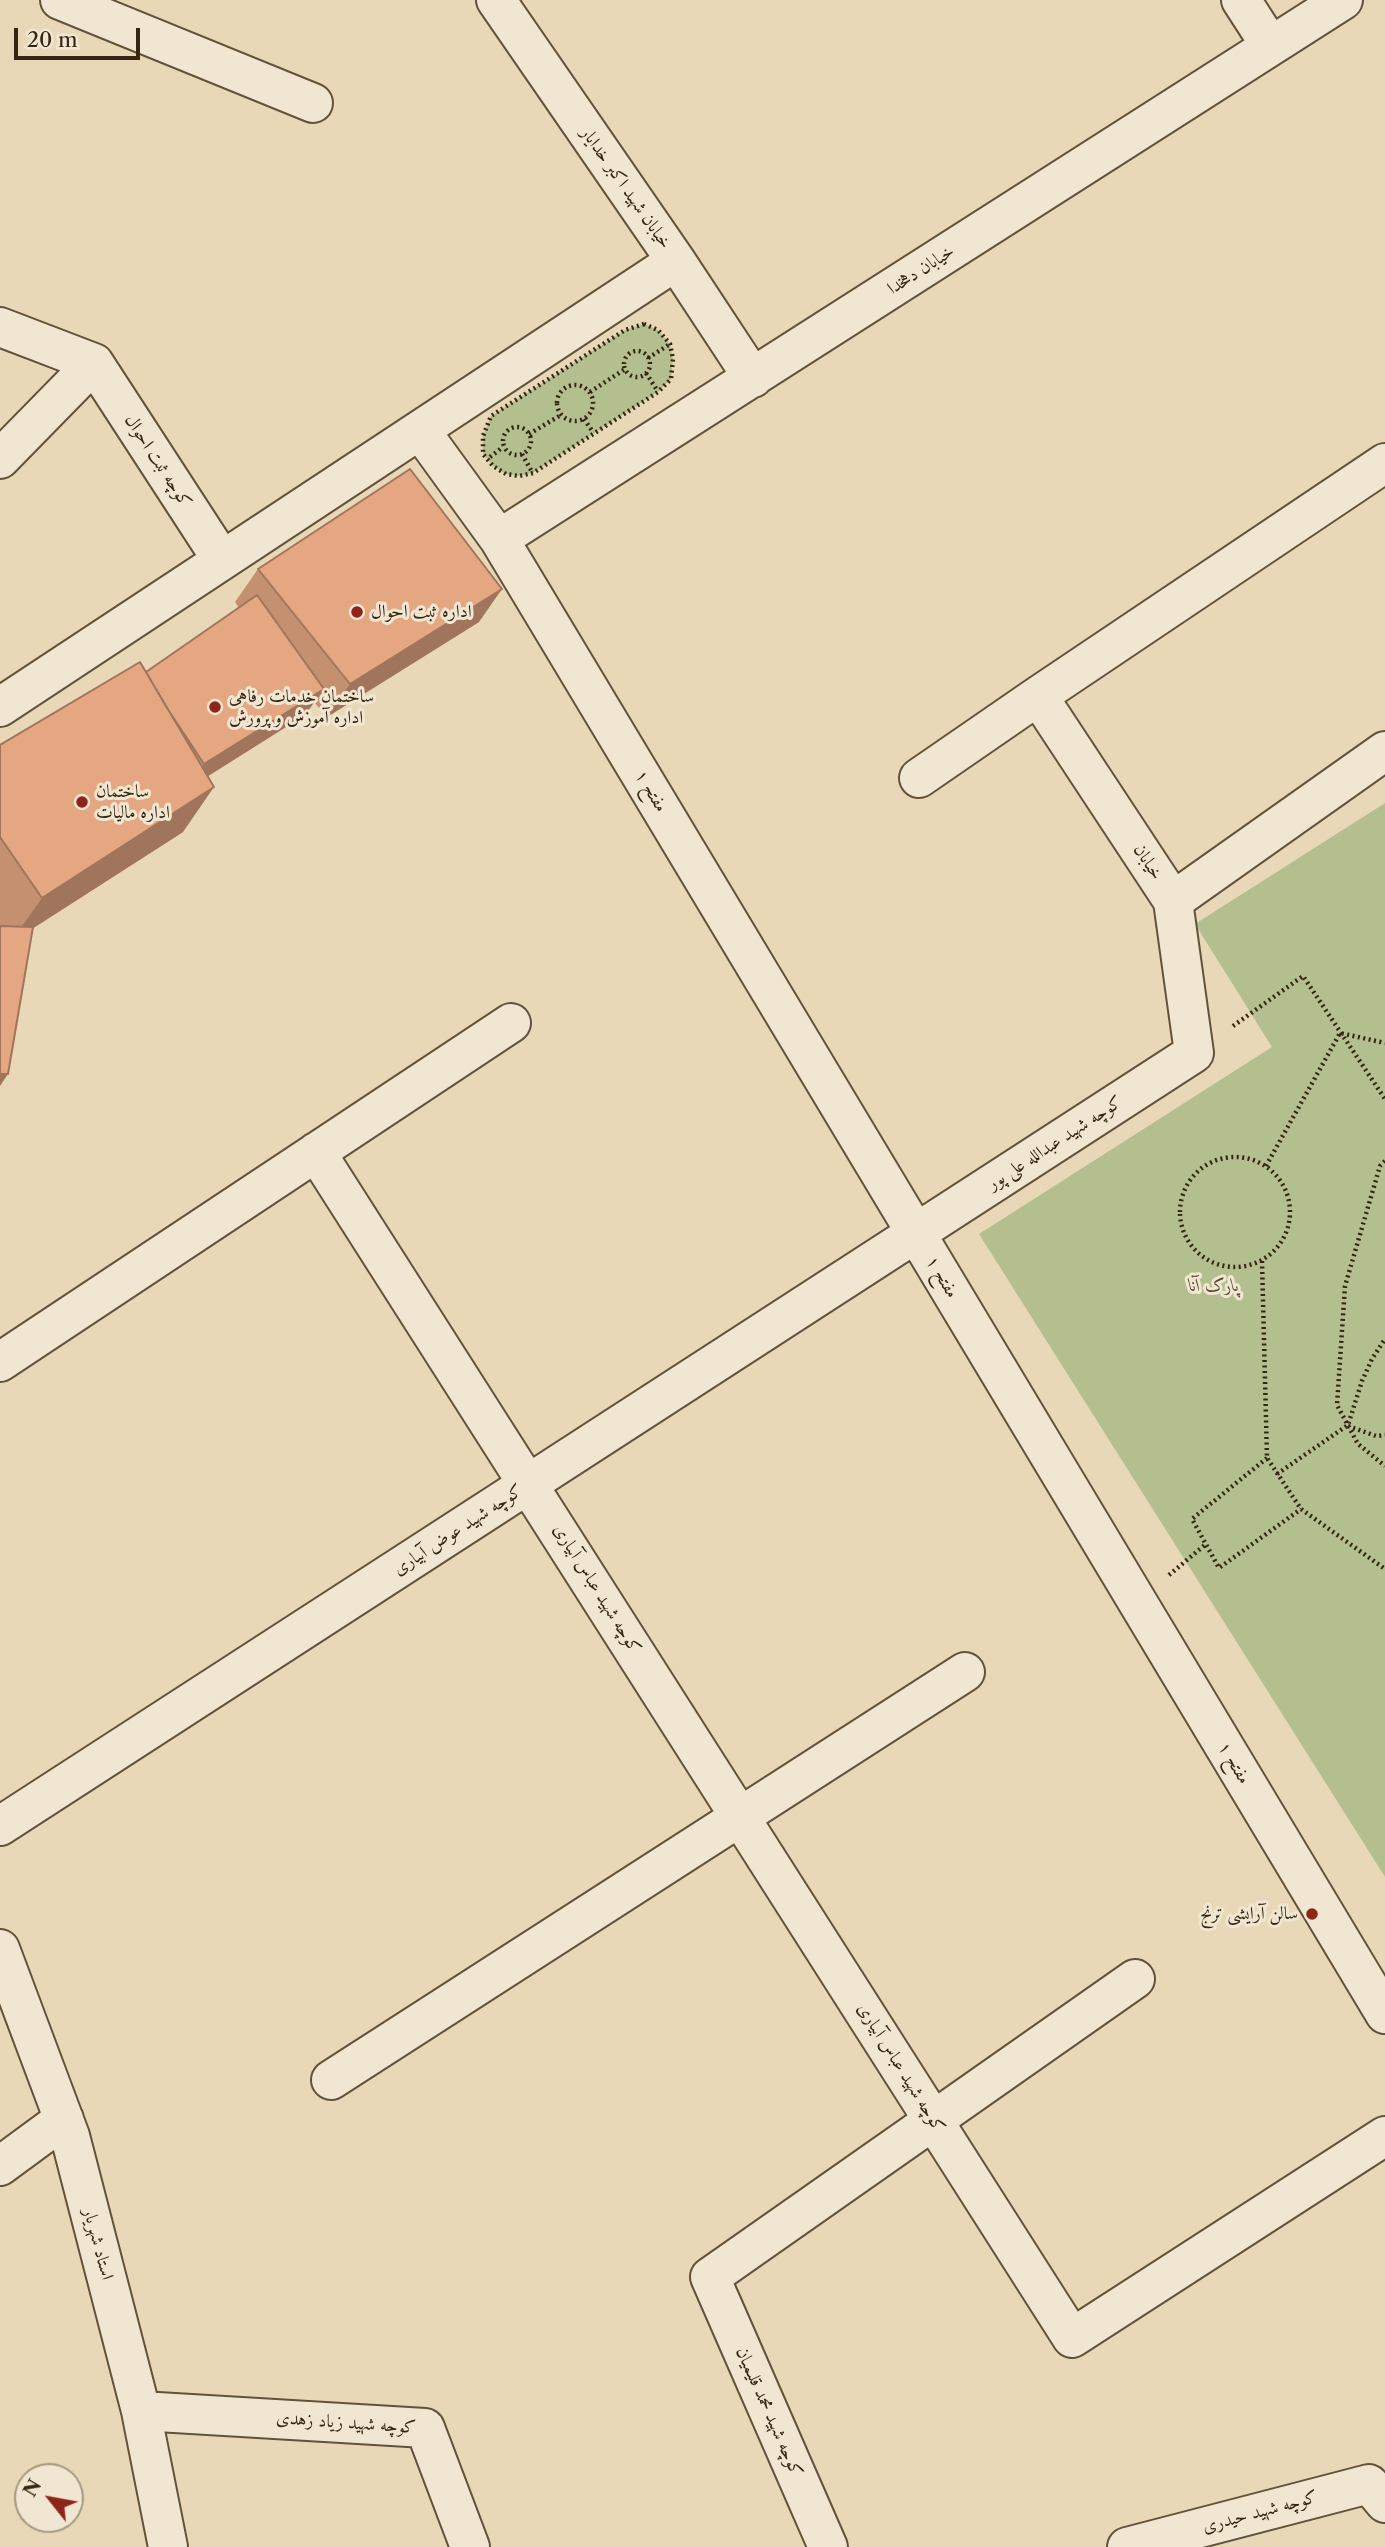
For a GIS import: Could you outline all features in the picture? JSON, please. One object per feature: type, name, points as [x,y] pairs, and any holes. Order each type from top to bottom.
[{"type":"street","points":[[60,0],[313,103]]},
{"type":"street","name":"خیابان شهید اکبر خدایار","points":[[496,0],[676,261],[753,378]]},
{"type":"street","points":[[1241,0],[1270,45]]},
{"type":"street","name":"خیابان دهخدا","points":[[499,539],[1343,0]]},
{"type":"street","points":[[0,707],[676,261]]},
{"type":"street","points":[[0,327],[94,363],[0,459]]},
{"type":"street","name":"کوچه ثبت احوال","points":[[94,363],[222,560]]},
{"type":"street","name":"مفتح ۱","points":[[420,430],[499,539],[1385,2014]]},
{"type":"street","points":[[919,778],[1385,463]]},
{"type":"street","name":"خیابان","points":[[1038,696],[1173,901],[1194,1053]]},
{"type":"street","points":[[1173,901],[1385,751]]},
{"type":"street","points":[[0,1362],[511,1023]]},
{"type":"street","name":"کوچه شهید عبدالله علی پور","points":[[916,1233],[1194,1053]]},
{"type":"street","name":"کوچه شهید عباس آبیاری","points":[[317,1152],[1072,2338],[1385,2136]]},
{"type":"street","name":"کوچه شهید عوض آبیاری","points":[[0,1826],[916,1233]]},
{"type":"street","points":[[331,2080],[965,1672]]},
{"type":"street","name":"استاد شهریار","points":[[0,1950],[64,2119],[141,2410],[168,2547]]},
{"type":"street","points":[[934,2120],[1135,1979]]},
{"type":"street","points":[[0,2166],[64,2119]]},
{"type":"street","name":"کوچه شهید محمد قلیمیان","points":[[828,2547],[710,2277],[934,2120]]},
{"type":"street","name":"کوچه شهید زیاد زهدی","points":[[141,2410],[425,2428],[470,2547]]},
{"type":"street","name":"کوچه شهید حیدری","points":[[1127,2547],[1369,2484],[1385,2503]]},
{"type":"path","points":[[644,324],[658,330],[670,344],[673,359],[671,379],[658,392],[533,473],[519,476],[506,474],[493,466],[483,454],[484,436],[491,416],[625,330],[644,324]]},
{"type":"path","points":[[648,358],[670,344]]},
{"type":"path","points":[[642,352],[648,358],[646,373],[635,377],[625,369],[625,360],[630,353],[642,352]]},
{"type":"path","points":[[590,392],[625,369]]},
{"type":"path","points":[[646,373],[658,392]]},
{"type":"path","points":[[581,385],[590,392],[592,409],[584,419],[572,421],[561,415],[557,397],[564,387],[581,385]]},
{"type":"path","points":[[529,433],[561,415]]},
{"type":"path","points":[[584,419],[594,434]]},
{"type":"path","points":[[512,427],[522,427],[529,433],[531,443],[522,454],[513,455],[503,447],[504,433],[512,427]]},
{"type":"path","points":[[487,458],[503,447]]},
{"type":"path","points":[[522,454],[533,473]]},
{"type":"path","points":[[1194,1053],[1303,976],[1385,1099]]},
{"type":"path","points":[[1340,1033],[1385,1043]]},
{"type":"path","points":[[1266,1166],[1340,1033]]},
{"type":"path","points":[[1233,1156],[1250,1158],[1266,1166],[1279,1178],[1288,1195],[1291,1214],[1287,1232],[1277,1248],[1262,1261],[1245,1267],[1226,1267],[1207,1261],[1193,1249],[1184,1234],[1180,1217],[1181,1199],[1188,1182],[1216,1160],[1233,1156]]},
{"type":"path","points":[[1385,1161],[1380,1167],[1345,1286],[1337,1405],[1358,1444],[1385,1466]]},
{"type":"path","points":[[1262,1261],[1267,1458],[1301,1508],[1385,1569]]},
{"type":"path","points":[[1277,1474],[1348,1426],[1362,1381],[1385,1339]]},
{"type":"path","points":[[1348,1426],[1376,1436],[1385,1435]]},
{"type":"path","points":[[1267,1458],[1192,1519],[1219,1568],[1301,1508]]},
{"type":"green space","points":[[644,324],[658,330],[670,344],[673,359],[671,379],[658,392],[533,473],[519,476],[506,474],[493,466],[483,454],[483,436],[491,416],[625,330]]},
{"type":"green space","name":"پارک آنا","points":[[1385,803],[1385,1877],[979,1234],[1272,1047],[1195,924]]},
{"type":"building","name":"اداره ثبت احوال","points":[[410,469],[502,589],[350,684],[258,569]]},
{"type":"building","name":"ساختمان خدمات رفاهی اداره آموزش و پرورش","points":[[257,595],[324,689],[204,764],[146,672]]},
{"type":"building","name":"ساختمان اداره مالیات","points":[[140,662],[214,787],[42,898],[0,837],[0,745]]},
{"type":"building","points":[[0,926],[33,927],[8,1074],[0,1074]]},
{"type":"place","name":"اداره ثبت احوال","points":[[357,612]]},
{"type":"place","name":"ساختمان خدمات رفاهی اداره آموزش و پرورش","points":[[215,707]]},
{"type":"place","name":"ساختمان اداره مالیات","points":[[82,802]]},
{"type":"place","name":"سالن آرایشی ترنج","points":[[1312,1914]]}]
